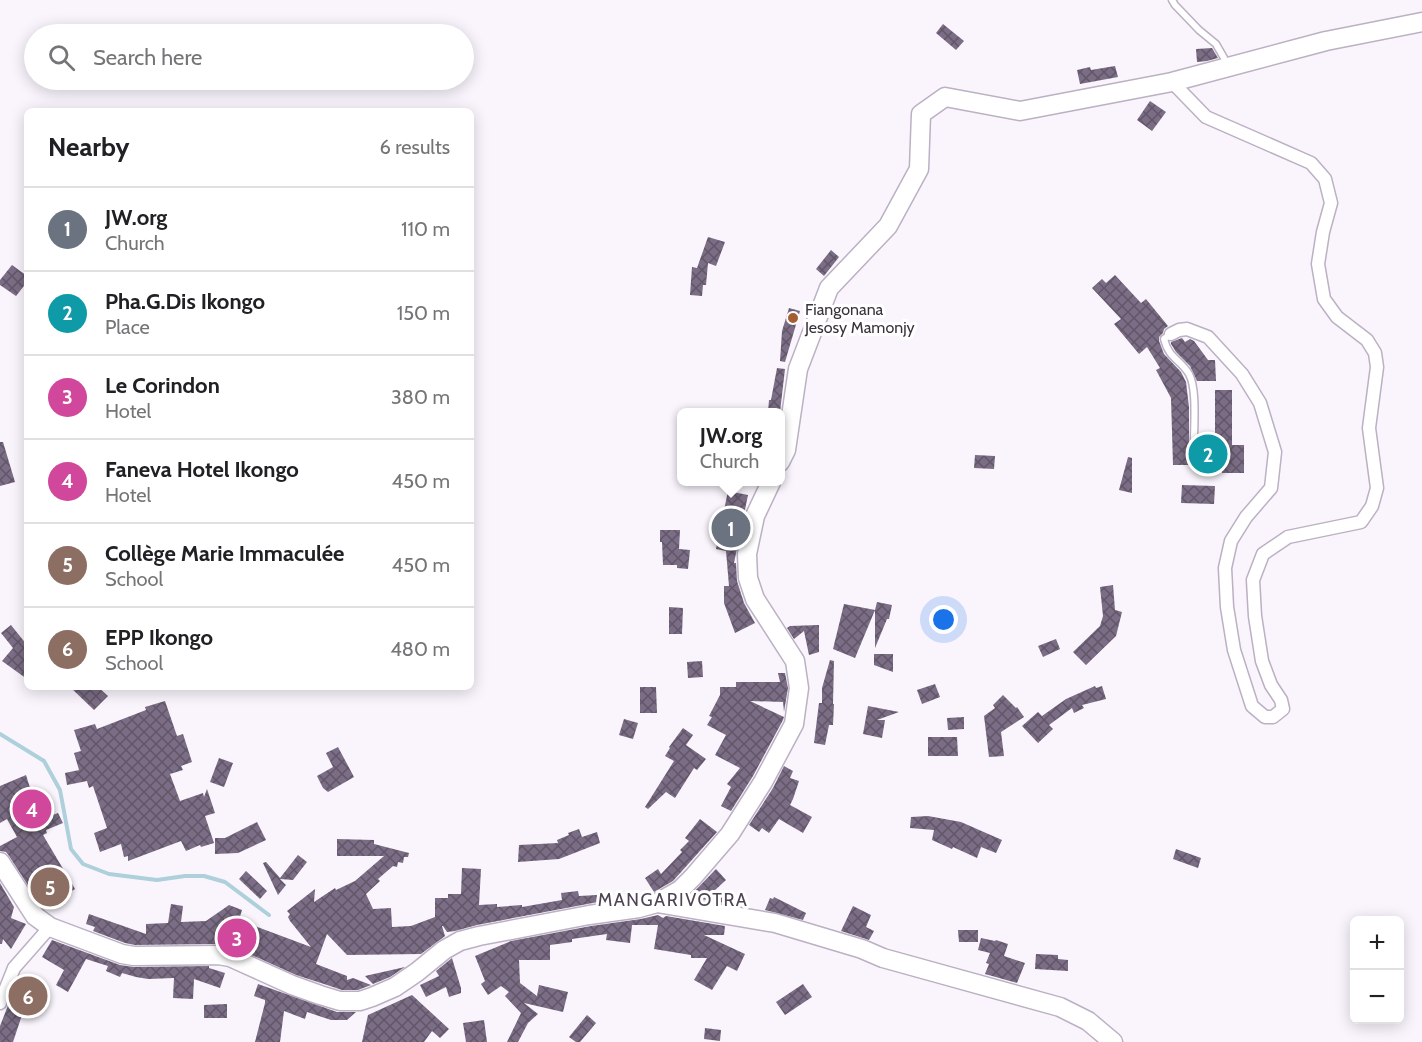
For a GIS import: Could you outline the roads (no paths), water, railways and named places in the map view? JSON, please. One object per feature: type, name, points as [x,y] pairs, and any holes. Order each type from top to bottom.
[{"type":"street","points":[[785,452],[798,369],[828,288],[888,226],[920,169],[921,114],[945,97],[1020,111],[1172,81],[1326,41],[1422,22]]},
{"type":"street","points":[[1171,334],[1187,329],[1208,338],[1242,374],[1260,403],[1275,452],[1271,488],[1246,517],[1231,541],[1225,568],[1227,607],[1234,650],[1252,705],[1265,717],[1273,717],[1282,709],[1281,700],[1262,661],[1255,616],[1253,580],[1263,554],[1288,537],[1361,522],[1372,506],[1377,488],[1369,428],[1377,367],[1375,353],[1367,340],[1337,316],[1324,298],[1318,264],[1330,203],[1325,179],[1311,164],[1206,117],[1172,81]]},
{"type":"street","points":[[0,861],[35,916],[50,927],[135,957],[218,955],[230,957],[292,985],[340,1001],[360,1001],[395,987],[444,950],[460,941],[657,903],[680,890],[730,834],[764,782],[794,723],[799,688],[795,661],[754,599],[748,578],[747,554],[755,516],[769,486]]},
{"type":"street","points":[[657,903],[775,922],[862,949],[883,958],[1060,1007],[1088,1021],[1113,1042]]},
{"type":"street","points":[[0,1003],[14,968],[50,927]]},
{"type":"lane","points":[[1172,0],[1199,30],[1216,44],[1229,67]]},
{"type":"lane","points":[[1171,334],[1164,339],[1167,350],[1189,374],[1193,386],[1194,441]]},
{"type":"waterway","points":[[0,734],[44,761],[60,790],[71,849],[83,864],[109,874],[157,880],[204,876],[225,882],[269,915]]},
{"type":"place","name":"Fiangonana Jesosy Mamonjy","points":[[793,318]]},
{"type":"place","name":"Pha.G.Dis Ikongo","points":[[1208,454]]},
{"type":"place","name":"JW.org","points":[[731,528]]},
{"type":"place","name":"Faneva Hotel Ikongo","points":[[32,809]]},
{"type":"place","name":"Collège Marie Immaculée","points":[[50,887]]},
{"type":"place","name":"Le Corindon","points":[[237,938]]},
{"type":"place","name":"EPP Ikongo","points":[[28,996]]},
{"type":"district","name":"MANGARIVOTRA","points":[[673,900]]}]
